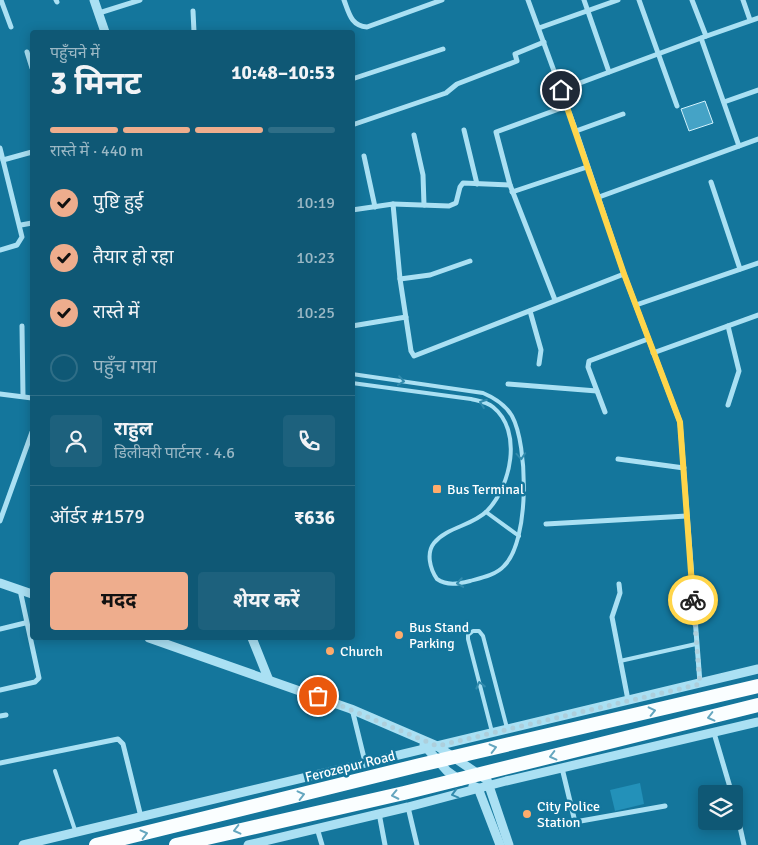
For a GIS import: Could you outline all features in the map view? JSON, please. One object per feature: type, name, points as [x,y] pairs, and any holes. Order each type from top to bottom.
[{"type":"highway","name":"Ferozepur Road","points":[[96,845],[420,765],[758,686]]},
{"type":"highway","points":[[176,845],[404,793],[758,705]]},
{"type":"street","points":[[1,0],[11,27]]},
{"type":"street","points":[[94,0],[104,30]]},
{"type":"street","points":[[99,13],[140,0]]},
{"type":"street","points":[[344,0],[354,23],[360,27],[367,27],[442,0]]},
{"type":"street","points":[[528,0],[576,131],[624,274],[680,422],[700,684]]},
{"type":"street","points":[[584,0],[609,72]]},
{"type":"street","points":[[538,28],[618,0]]},
{"type":"street","points":[[639,0],[677,106]]},
{"type":"street","points":[[692,0],[739,146]]},
{"type":"street","points":[[743,0],[750,20]]},
{"type":"street","points":[[193,11],[194,30]]},
{"type":"street","points":[[561,90],[758,18]]},
{"type":"street","points":[[355,124],[446,93],[457,84],[516,60],[515,54],[544,42]]},
{"type":"street","points":[[355,78],[443,49]]},
{"type":"street","points":[[27,52],[30,62]]},
{"type":"street","points":[[724,102],[758,90]]},
{"type":"street","points":[[555,300],[512,192],[496,132],[567,106]]},
{"type":"street","points":[[576,131],[623,114]]},
{"type":"street","points":[[464,130],[477,184]]},
{"type":"street","points":[[414,135],[422,175],[424,205]]},
{"type":"street","points":[[599,197],[758,139]]},
{"type":"street","points":[[0,148],[21,225],[22,240],[17,245],[0,250]]},
{"type":"street","points":[[3,160],[30,153]]},
{"type":"street","points":[[364,156],[374,207]]},
{"type":"street","points":[[512,192],[588,167]]},
{"type":"street","points":[[711,182],[740,269]]},
{"type":"street","points":[[355,210],[393,204],[453,205],[458,200],[460,185],[510,185]]},
{"type":"street","points":[[393,204],[400,280],[411,352],[414,356],[624,274]]},
{"type":"street","points":[[21,225],[30,223]]},
{"type":"street","points":[[400,280],[430,275],[470,261]]},
{"type":"street","points":[[636,305],[758,263]]},
{"type":"street","points":[[530,311],[541,350],[539,364]]},
{"type":"street","points":[[653,353],[758,315]]},
{"type":"street","points":[[355,326],[406,317]]},
{"type":"street","points":[[22,326],[23,396]]},
{"type":"street","points":[[728,326],[738,371],[728,405]]},
{"type":"street","points":[[604,412],[588,367],[589,362],[648,339]]},
{"type":"street","points":[[508,384],[597,391]]},
{"type":"street","points":[[0,394],[30,398]]},
{"type":"street","points":[[0,521],[30,438]]},
{"type":"street","points":[[618,459],[684,468]]},
{"type":"street","points":[[546,524],[687,516]]},
{"type":"street","points":[[0,583],[20,590],[30,591]]},
{"type":"street","points":[[619,584],[620,594],[612,617],[628,700]]},
{"type":"street","points":[[20,590],[30,640]]},
{"type":"street","points":[[0,629],[26,623]]},
{"type":"street","points":[[0,690],[35,682],[39,678],[30,640]]},
{"type":"street","points":[[155,640],[268,678],[351,709],[437,746],[481,775],[491,785],[509,845]]},
{"type":"street","points":[[253,640],[268,678]]},
{"type":"street","points":[[23,845],[758,669]]},
{"type":"street","points":[[351,709],[366,762]]},
{"type":"street","points":[[248,845],[758,722]]},
{"type":"street","points":[[714,733],[729,785]]},
{"type":"street","points":[[417,738],[456,778],[478,788],[500,845]]},
{"type":"street","points":[[0,763],[118,739],[123,744],[142,817]]},
{"type":"street","points":[[562,768],[575,822],[665,806]]},
{"type":"street","points":[[408,807],[418,845]]},
{"type":"street","points":[[379,813],[385,845]]},
{"type":"street","points":[[317,828],[322,845]]},
{"type":"street","points":[[736,845],[744,844],[741,830]]},
{"type":"lane","points":[[355,374],[482,393],[500,402],[512,415],[520,441],[524,504],[519,536],[511,557],[498,571],[462,583],[442,582],[437,579],[431,567],[430,558],[434,544],[444,535],[468,524],[486,512],[496,498],[505,478],[511,445],[508,430],[502,416],[494,407],[471,399],[355,383]]},
{"type":"lane","points":[[486,512],[519,536]]},
{"type":"lane","points":[[492,732],[468,639],[468,635],[473,630],[479,631],[483,636],[507,729]]},
{"type":"lane","points":[[620,661],[696,644]]},
{"type":"lane","points":[[55,771],[76,833]]},
{"type":"shaded area","points":[[640,783],[644,804],[615,811],[610,790]]},
{"type":"building","points":[[705,101],[713,123],[689,131],[681,109]]},
{"type":"way so far","points":[[318,696],[437,746],[700,684],[693,600]]},
{"type":"place","name":"Bus Terminal","points":[[437,489]]},
{"type":"place","name":"Bus Stand Parking","points":[[399,635]]},
{"type":"place","name":"Church","points":[[330,651]]},
{"type":"place","name":"City Police Station","points":[[527,814]]},
{"type":"route","points":[[561,90],[624,274],[678,414],[684,468],[693,600]]}]
